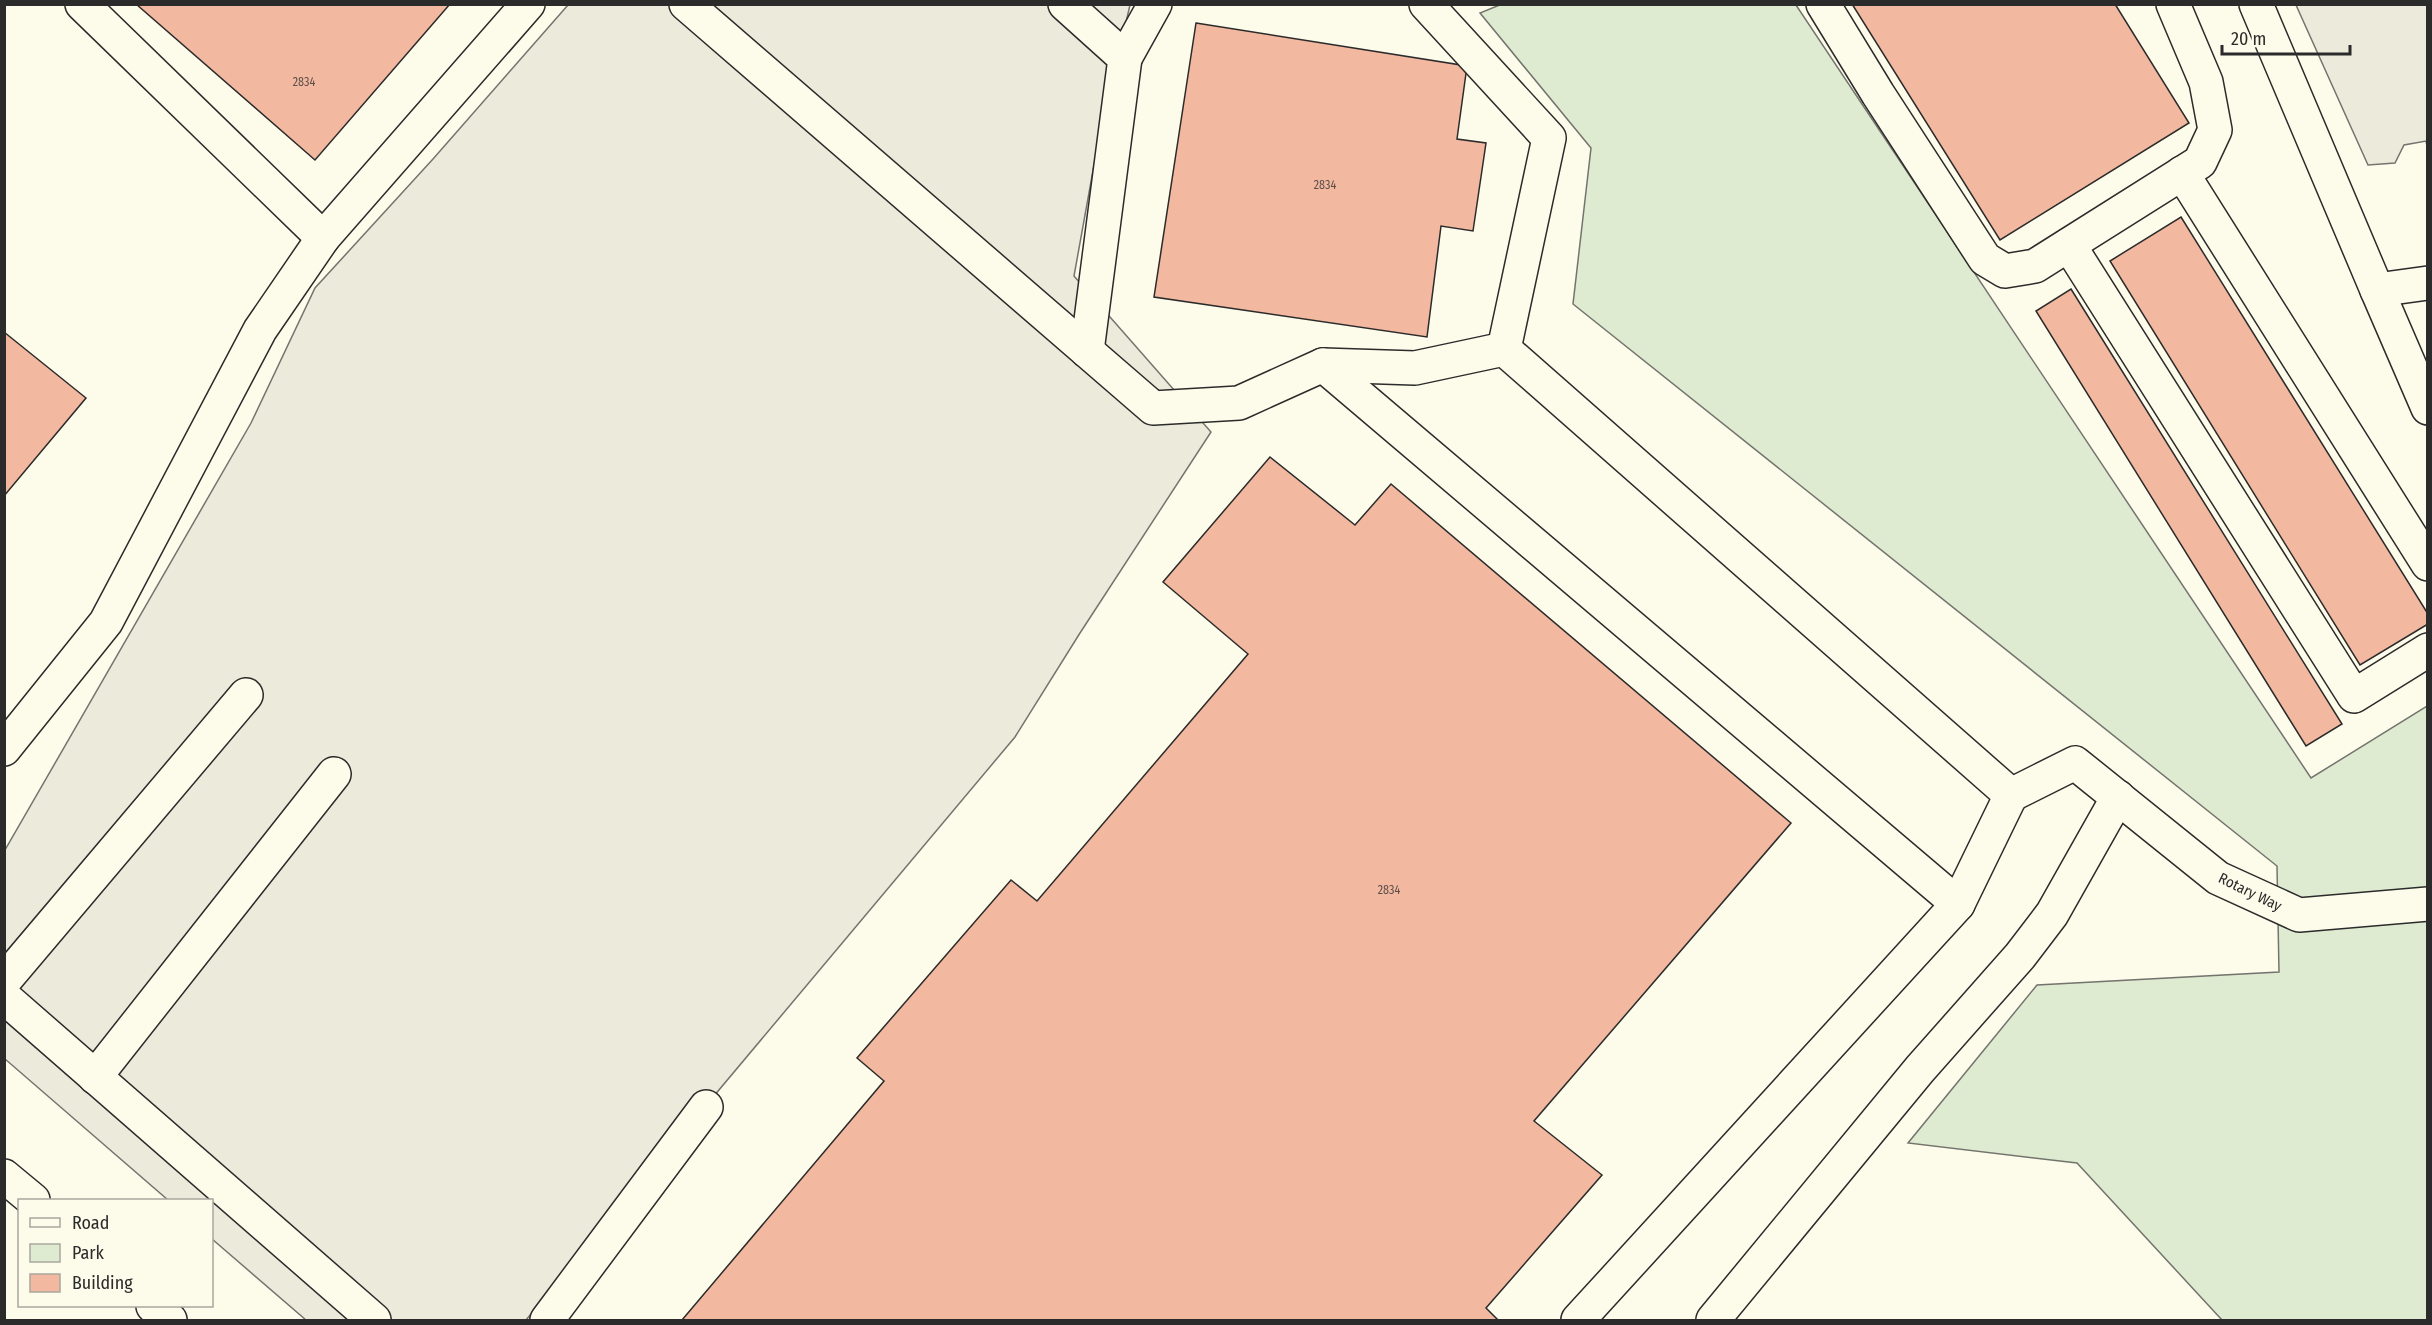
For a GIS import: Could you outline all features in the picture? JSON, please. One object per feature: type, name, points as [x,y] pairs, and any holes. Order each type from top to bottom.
[{"type":"main road","points":[[82,4],[324,238]]},
{"type":"main road","points":[[4,749],[106,622],[260,330],[324,238],[528,4]]},
{"type":"main road","points":[[686,4],[1153,408],[1239,403],[1323,365],[1415,368],[1504,349]]},
{"type":"main road","points":[[1065,4],[1125,58]]},
{"type":"main road","points":[[1087,351],[1125,58],[1155,4]]},
{"type":"main road","points":[[1426,4],[1549,138],[1504,349]]},
{"type":"main road","points":[[1823,4],[1878,94],[1985,259],[2005,271],[2035,266],[2200,162],[2214,130],[2206,82],[2173,4]]},
{"type":"main road","points":[[2256,4],[2427,408]]},
{"type":"main road","points":[[2182,173],[2427,564]]},
{"type":"main road","points":[[2068,245],[2354,696],[2427,650]]},
{"type":"main road","points":[[2377,290],[2427,283]]},
{"type":"main road","points":[[1504,349],[2011,795],[1958,904],[1578,1320]]},
{"type":"main road","points":[[1323,365],[1958,904]]},
{"type":"main road","points":[[4,981],[246,695]]},
{"type":"main road","name":"Rotary Way","points":[[2011,795],[2074,763],[2218,878],[2299,915],[2427,904]]},
{"type":"main road","points":[[95,1077],[334,774]]},
{"type":"main road","points":[[1713,1320],[1920,1069],[2020,956],[2052,914],[2118,797]]},
{"type":"main road","points":[[4,997],[374,1320]]},
{"type":"main road","points":[[547,1320],[706,1107]]},
{"type":"main road","points":[[4,1176],[32,1199]]},
{"type":"main road","points":[[155,1307],[170,1320]]},
{"type":"green space","points":[[1502,4],[1796,5],[2311,778],[2427,706],[2427,1320],[2222,1320],[2077,1163],[1908,1143],[2037,985],[2279,972],[2277,866],[1573,304],[1591,148],[1480,13]]},
{"type":"shaded area","points":[[568,5],[1130,5],[1098,143],[1074,276],[1211,432],[1015,737],[526,1320],[306,1320],[213,1240],[213,1199],[167,1199],[5,1059],[5,850],[251,423],[315,288],[433,159]]},
{"type":"shaded area","points":[[2296,5],[2427,5],[2427,146],[2426,141],[2404,145],[2395,163],[2368,165]]},
{"type":"building","points":[[136,4],[450,4],[315,160]]},
{"type":"building","points":[[1852,4],[2115,4],[2189,123],[2000,240]]},
{"type":"building","points":[[1196,23],[1467,66],[1457,139],[1486,143],[1473,231],[1441,226],[1427,337],[1154,297]]},
{"type":"building","points":[[2181,217],[2428,614],[2428,624],[2360,665],[2110,261]]},
{"type":"building","points":[[2071,289],[2342,724],[2306,746],[2036,311]]},
{"type":"building","points":[[4,332],[86,398],[4,496]]},
{"type":"building","points":[[1270,457],[1355,525],[1391,484],[1791,823],[1534,1121],[1602,1175],[1486,1308],[1498,1320],[682,1320],[884,1081],[857,1058],[1011,880],[1037,901],[1248,654],[1163,582]]}]
